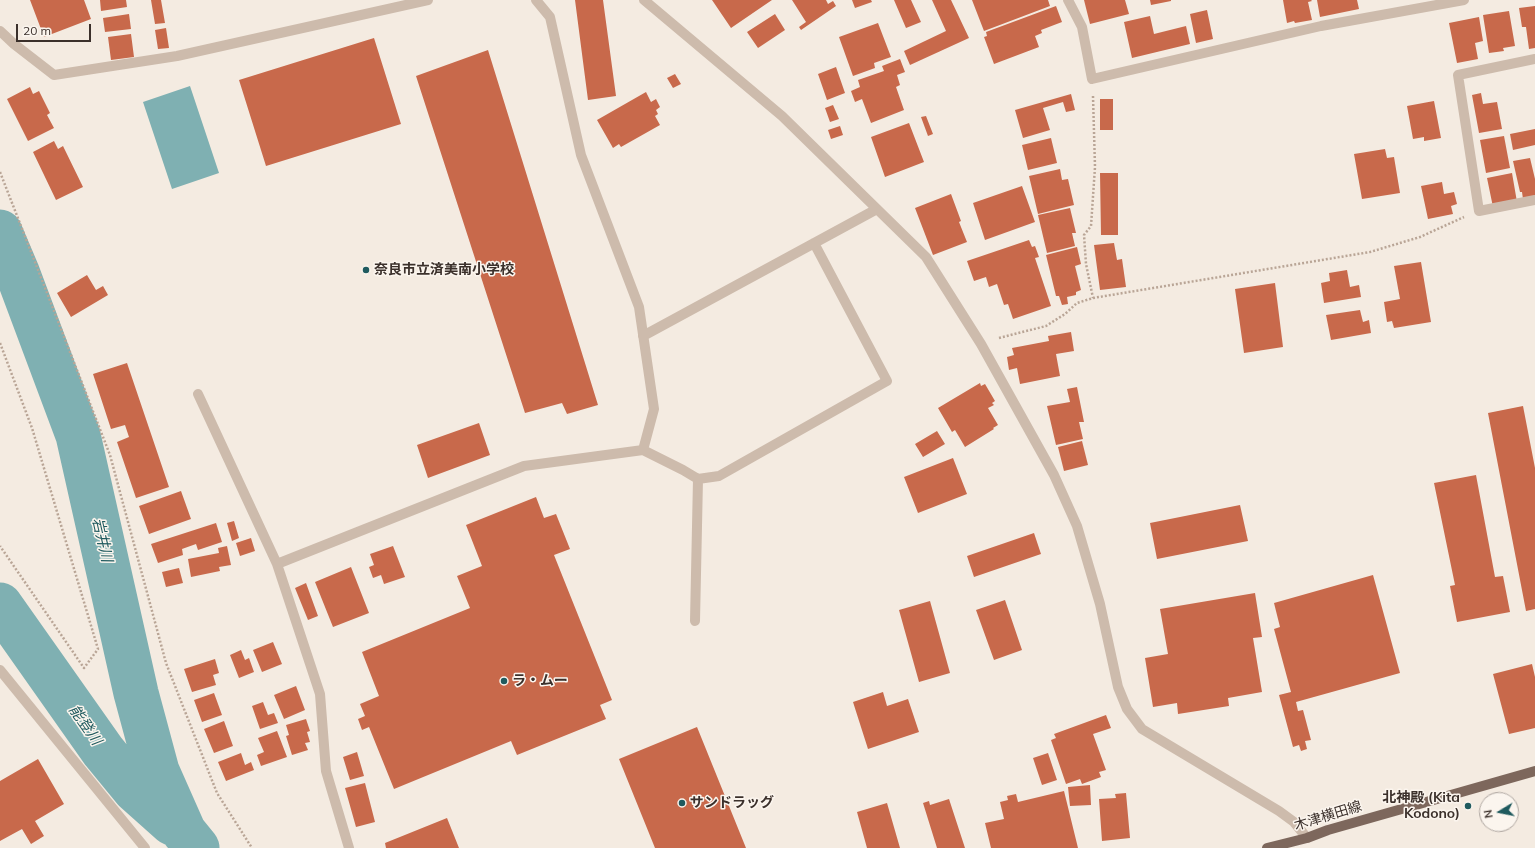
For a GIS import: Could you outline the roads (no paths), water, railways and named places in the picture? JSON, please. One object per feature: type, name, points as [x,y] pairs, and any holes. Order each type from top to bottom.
[{"type":"main road","name":"木津横田線","points":[[1267,848],[1307,838],[1328,830],[1535,771]]},
{"type":"street","points":[[0,31],[14,44],[54,75],[177,56],[428,0]]},
{"type":"street","points":[[536,0],[550,17],[581,155],[639,307],[654,409],[643,450]]},
{"type":"street","points":[[644,0],[782,116],[926,257],[981,344],[1054,475],[1077,526],[1100,604],[1118,687],[1127,709],[1142,729],[1279,811],[1294,822],[1307,838]]},
{"type":"street","points":[[1068,0],[1082,27],[1092,79],[1321,26],[1464,0]]},
{"type":"street","points":[[1535,59],[1458,75],[1479,211],[1535,200]]},
{"type":"street","points":[[643,336],[877,209]]},
{"type":"street","points":[[278,564],[524,466],[643,450],[698,479],[719,476],[887,381],[814,243]]},
{"type":"street","points":[[198,394],[278,564],[320,694],[326,771],[350,848]]},
{"type":"street","points":[[695,621],[698,479]]},
{"type":"street","points":[[0,670],[145,848]]},
{"type":"water","points":[[190,86],[219,173],[172,189],[143,102]]},
{"type":"waterway","name":"岩井川","points":[[0,232],[17,272],[78,435],[136,693],[157,771],[184,832],[197,848]]},
{"type":"waterway","name":"能登川","points":[[0,605],[103,751],[135,790],[172,823]]},
{"type":"place","name":"奈良市立済美南小学校","points":[[366,270]]},
{"type":"place","name":"ラ・ムー","points":[[504,681]]},
{"type":"place","name":"サンドラッグ","points":[[682,803]]},
{"type":"place","name":"北神殿 (Kita Kodono)","points":[[1468,806]]}]
